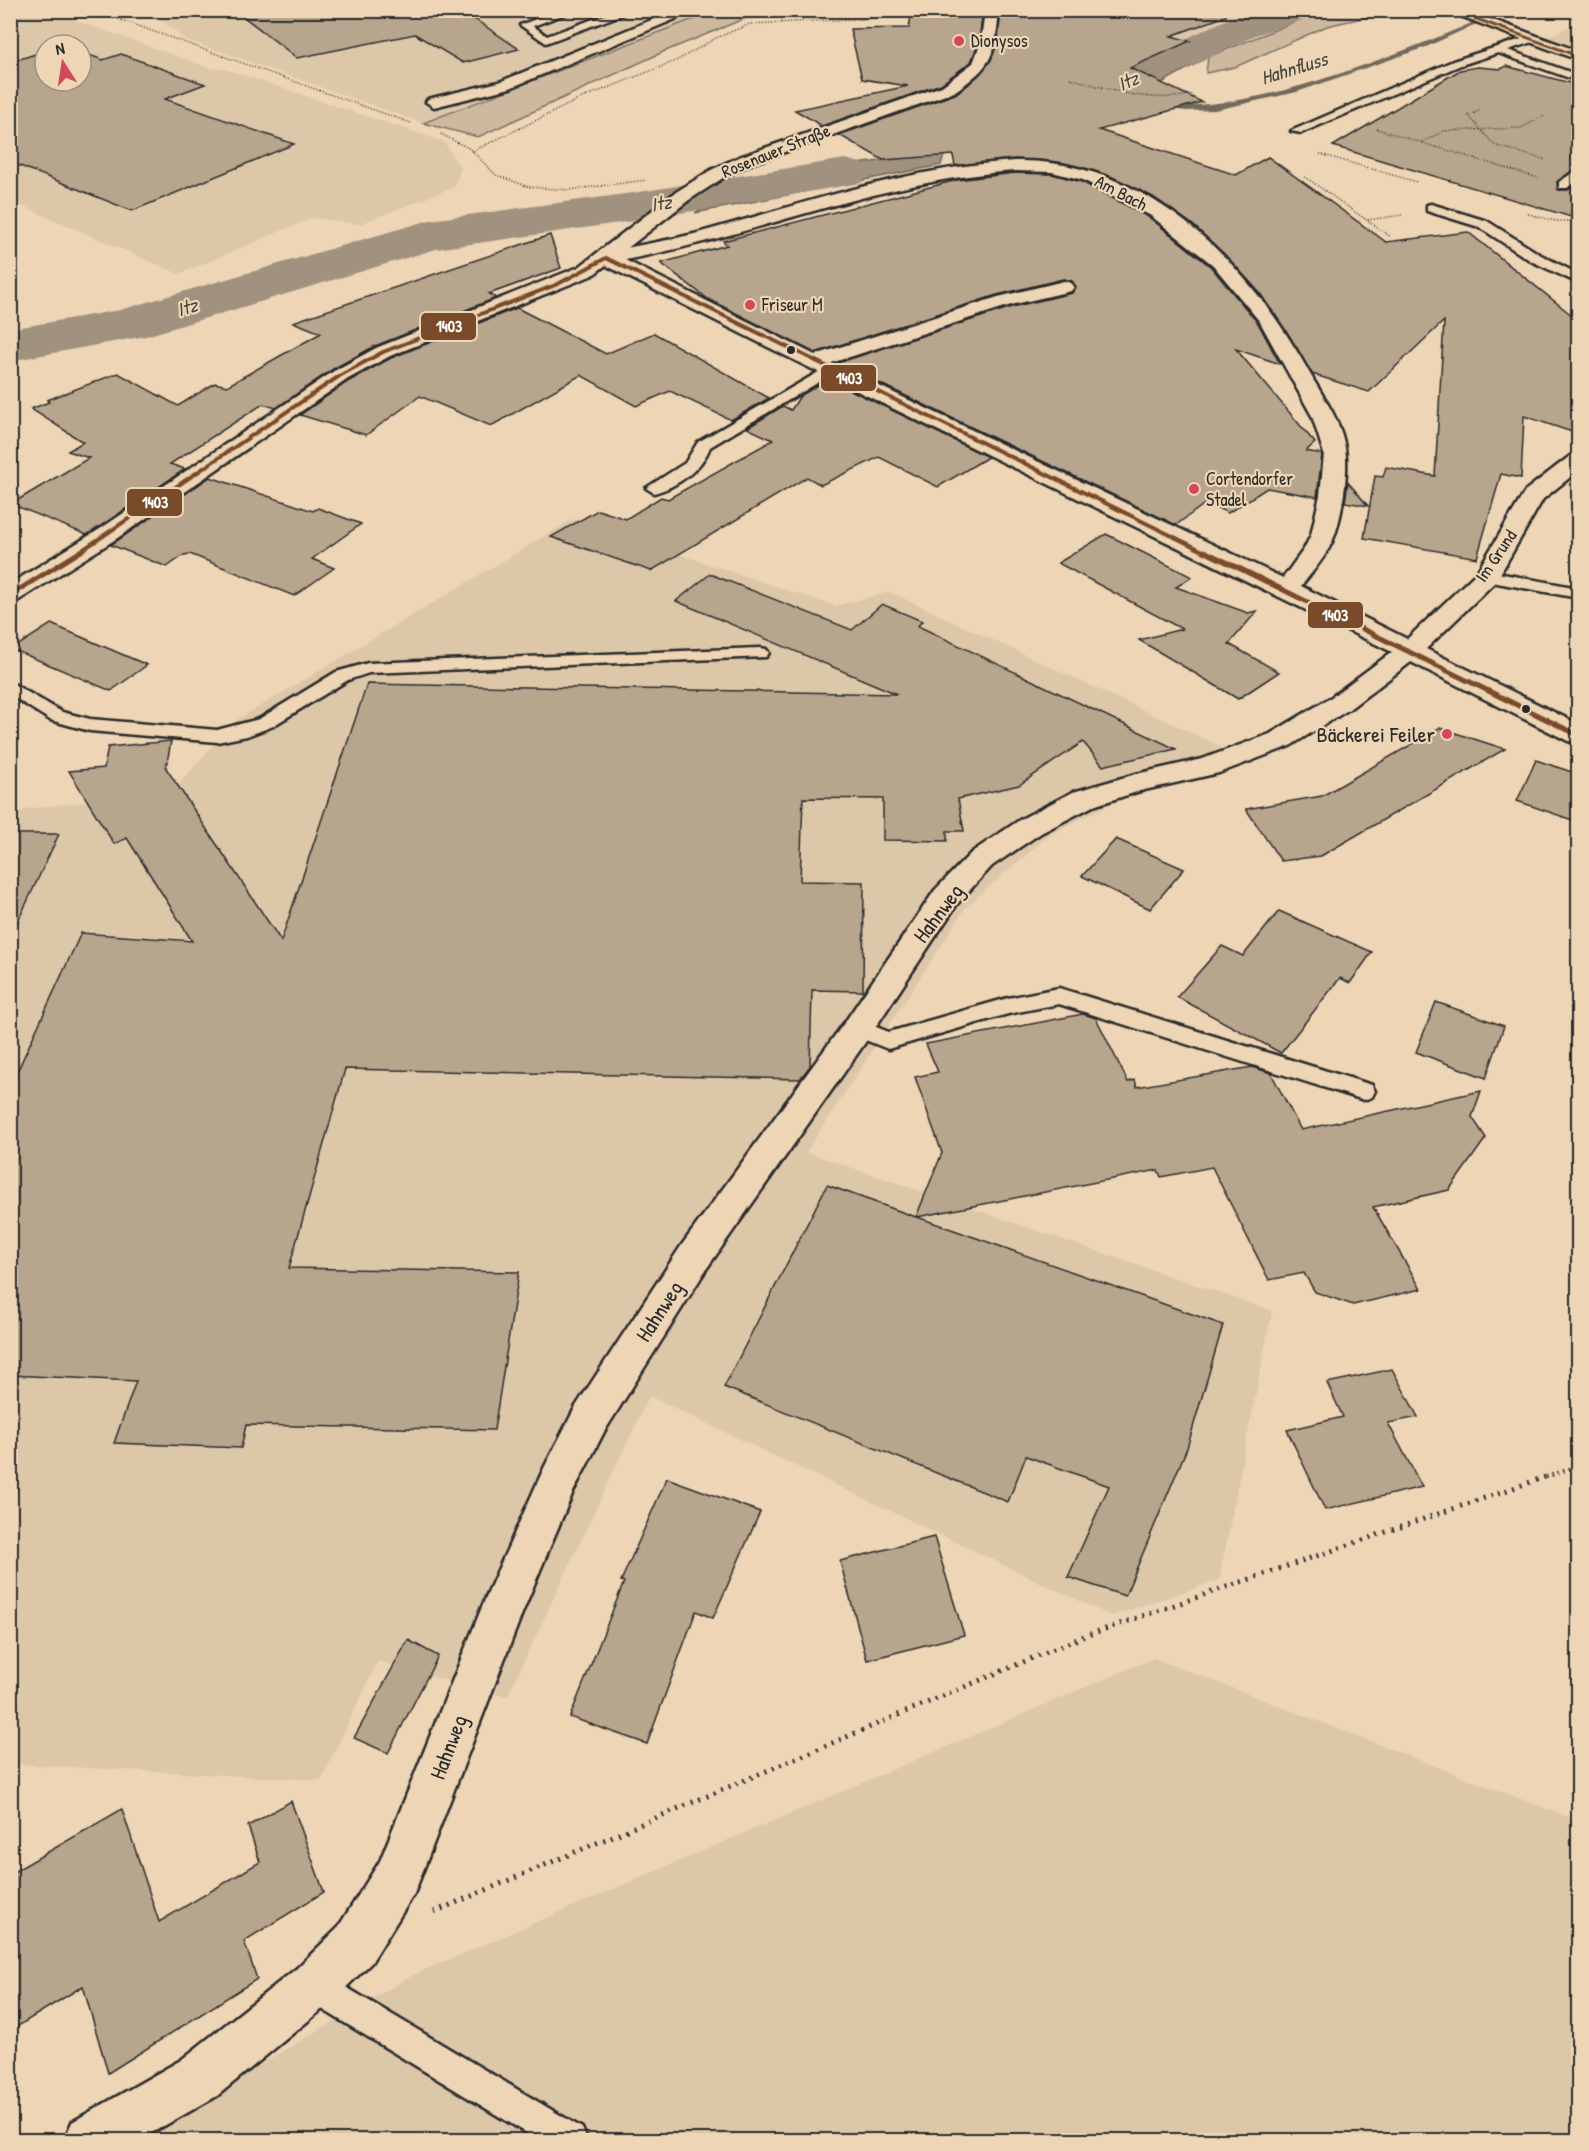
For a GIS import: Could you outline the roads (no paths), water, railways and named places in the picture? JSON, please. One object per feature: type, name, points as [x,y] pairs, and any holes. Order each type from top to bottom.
[{"type":"street","points":[[434,102],[504,85],[690,10]]},
{"type":"street","name":"Rosenauer Straße","points":[[10,595],[108,534],[341,375],[383,352],[558,284],[606,258],[662,210],[716,175],[787,143],[923,100],[948,89],[976,70],[989,37],[992,10]]},
{"type":"street","points":[[1451,10],[1578,56]]},
{"type":"street","name":"Am Bach","points":[[606,258],[655,250],[922,176],[998,167],[1041,167],[1064,169],[1111,184],[1190,232],[1247,290],[1290,355],[1335,448],[1330,500],[1320,542],[1287,589]]},
{"type":"street","points":[[606,258],[821,366],[1287,589],[1578,735]]},
{"type":"street","points":[[821,366],[1005,301],[1064,287]]},
{"type":"street","name":"Im Grund","points":[[1409,651],[1487,576],[1534,495],[1578,460]]},
{"type":"street","name":"Hahnweg","points":[[90,2140],[199,2078],[314,1985],[354,1946],[397,1877],[502,1607],[558,1481],[590,1419],[694,1257],[858,1028],[946,897],[982,859],[1030,826],[1083,799],[1136,783],[1209,767],[1280,740],[1339,704],[1409,651]]},
{"type":"lane","points":[[571,10],[525,25],[546,40],[629,10]]},
{"type":"lane","points":[[1297,131],[1457,63],[1531,39]]},
{"type":"lane","points":[[1498,50],[1578,78]]},
{"type":"lane","points":[[1563,185],[1578,175]]},
{"type":"lane","points":[[1431,208],[1484,224],[1536,258],[1578,279]]},
{"type":"lane","points":[[654,488],[690,469],[700,457],[703,446],[821,366]]},
{"type":"lane","points":[[1487,576],[1578,593]]},
{"type":"lane","points":[[10,687],[56,716],[90,725],[217,736],[240,732],[266,723],[342,676],[368,668],[760,653]]},
{"type":"lane","points":[[858,1028],[888,1041],[1008,1006],[1059,996],[1364,1091]]},
{"type":"lane","points":[[314,1985],[570,2140]]},
{"type":"water","points":[[1187,45],[1208,57],[1149,90],[1130,76]]},
{"type":"water","points":[[946,149],[941,165],[695,213],[748,178],[934,154]]},
{"type":"waterway","name":"Itz","points":[[1084,102],[1242,27],[1295,10]]},
{"type":"waterway","name":"Hahnfluss","points":[[1159,108],[1187,109],[1241,104],[1294,91],[1423,46],[1504,10]]},
{"type":"waterway","name":"Itz","points":[[10,345],[127,325],[430,235],[633,207],[845,173]]},
{"type":"place","name":"Dionysos","points":[[959,41]]},
{"type":"place","name":"Friseur M","points":[[750,305]]},
{"type":"place","name":"Cortendorfer Stadel","points":[[1194,489]]},
{"type":"place","name":"Bäckerei Feiler","points":[[1447,734]]}]
